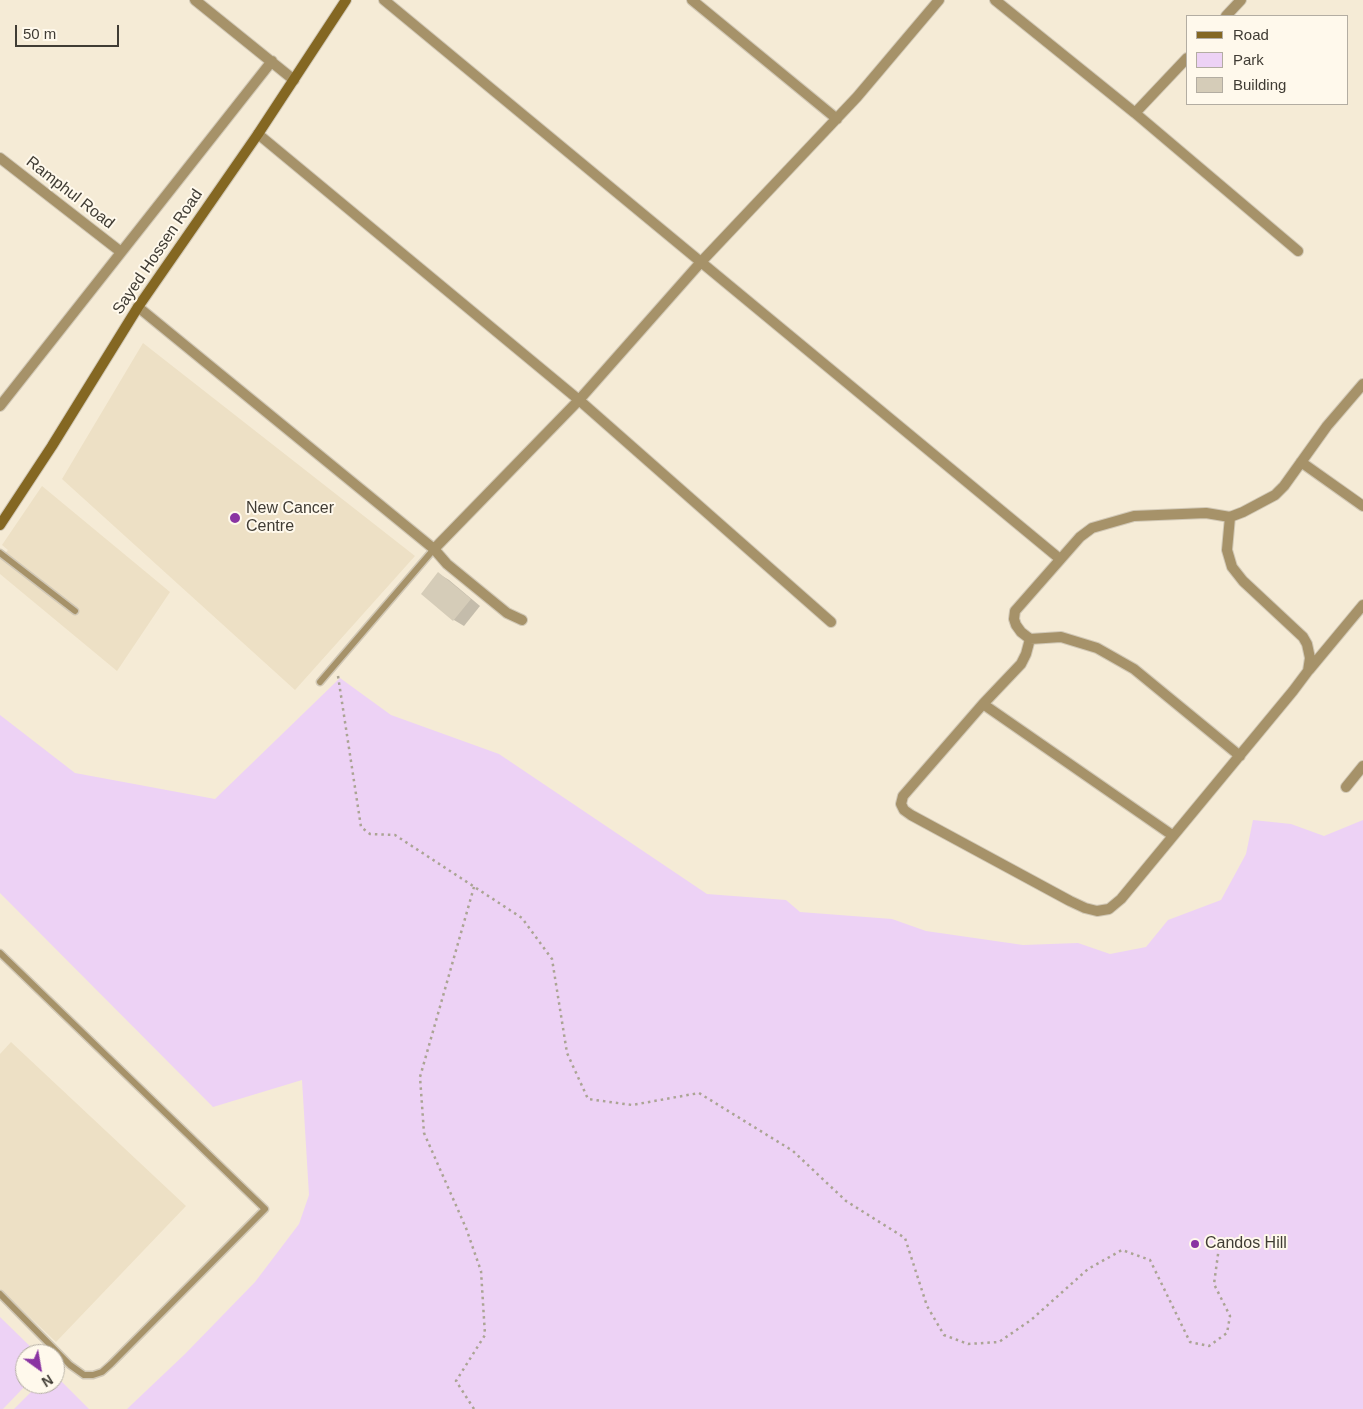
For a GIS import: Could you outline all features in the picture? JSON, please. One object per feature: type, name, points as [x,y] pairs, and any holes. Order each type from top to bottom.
[{"type":"main road","name":"Sayed Hossen Road","points":[[0,525],[52,446],[138,307],[258,134],[346,0]]},
{"type":"street","points":[[195,0],[294,80]]},
{"type":"street","points":[[384,0],[1060,559]]},
{"type":"street","points":[[692,0],[837,119]]},
{"type":"street","points":[[434,549],[579,400],[702,262],[837,119],[939,0]]},
{"type":"street","points":[[996,0],[1135,113],[1298,250]]},
{"type":"street","points":[[1227,15],[1241,0]]},
{"type":"street","points":[[1135,113],[1186,59]]},
{"type":"street","points":[[0,406],[272,61]]},
{"type":"street","points":[[258,134],[579,400],[831,622]]},
{"type":"street","name":"Ramphul Road","points":[[0,158],[121,252]]},
{"type":"street","points":[[138,307],[434,549],[447,564],[507,613],[522,620]]},
{"type":"street","points":[[1240,756],[1134,669],[1097,648],[1061,637],[1030,639],[1016,625],[1014,619],[1015,611],[1080,537],[1092,528],[1134,516],[1206,513],[1230,517],[1275,495],[1284,486],[1327,426],[1361,391]]},
{"type":"street","points":[[1301,462],[1363,506]]},
{"type":"street","points":[[1230,517],[1227,550],[1232,567],[1243,581],[1303,637],[1307,644],[1310,658],[1308,671]]},
{"type":"street","points":[[1030,639],[1021,664],[983,704],[903,796],[901,804],[904,810],[1070,901],[1097,911],[1109,909],[1121,899],[1363,605]]},
{"type":"street","points":[[983,704],[1172,835]]},
{"type":"street","points":[[1346,788],[1363,766]]},
{"type":"lane","points":[[320,682],[434,549]]},
{"type":"lane","points":[[0,553],[75,610]]},
{"type":"lane","points":[[0,953],[265,1209],[111,1364],[102,1372],[93,1375],[84,1375],[70,1364],[0,1294]]},
{"type":"path","points":[[336,663],[360,827],[370,834],[395,835],[522,918],[552,959],[567,1053],[588,1099],[632,1106],[699,1093],[793,1151],[846,1200],[905,1238],[928,1306],[944,1335],[968,1344],[999,1342],[1031,1320],[1088,1269],[1122,1250],[1150,1260],[1190,1342],[1209,1346],[1227,1333],[1230,1316],[1214,1284],[1219,1247]]},
{"type":"path","points":[[474,887],[420,1077],[424,1133],[466,1228],[481,1271],[485,1335],[456,1381],[474,1409]]},
{"type":"shaded area","name":"New Cancer Centre","points":[[143,343],[415,556],[295,690],[62,479]]},
{"type":"shaded area","points":[[42,486],[170,592],[117,671],[0,574],[0,559],[8,550],[2,545]]},
{"type":"shaded area","points":[[11,1042],[186,1206],[56,1342],[0,1289],[0,1054]]},
{"type":"green space","points":[[340,678],[391,715],[499,754],[707,894],[786,900],[800,912],[892,919],[926,931],[1023,945],[1078,943],[1110,954],[1146,947],[1168,920],[1221,900],[1246,854],[1253,820],[1291,824],[1324,836],[1363,820],[1363,1409],[127,1409],[185,1354],[255,1282],[299,1224],[309,1195],[302,1080],[213,1107],[0,893],[0,715],[75,773],[215,799]]},
{"type":"green space","points":[[0,1317],[28,1344],[15,1344],[15,1394],[17,1394],[3,1409],[0,1409]]},
{"type":"green space","points":[[65,1385],[89,1409],[14,1409],[29,1394],[65,1394]]},
{"type":"building","points":[[438,572],[471,599],[453,621],[421,594]]},
{"type":"place","name":"New Cancer Centre","points":[[235,518]]},
{"type":"place","name":"Candos Hill","points":[[1195,1244]]}]
